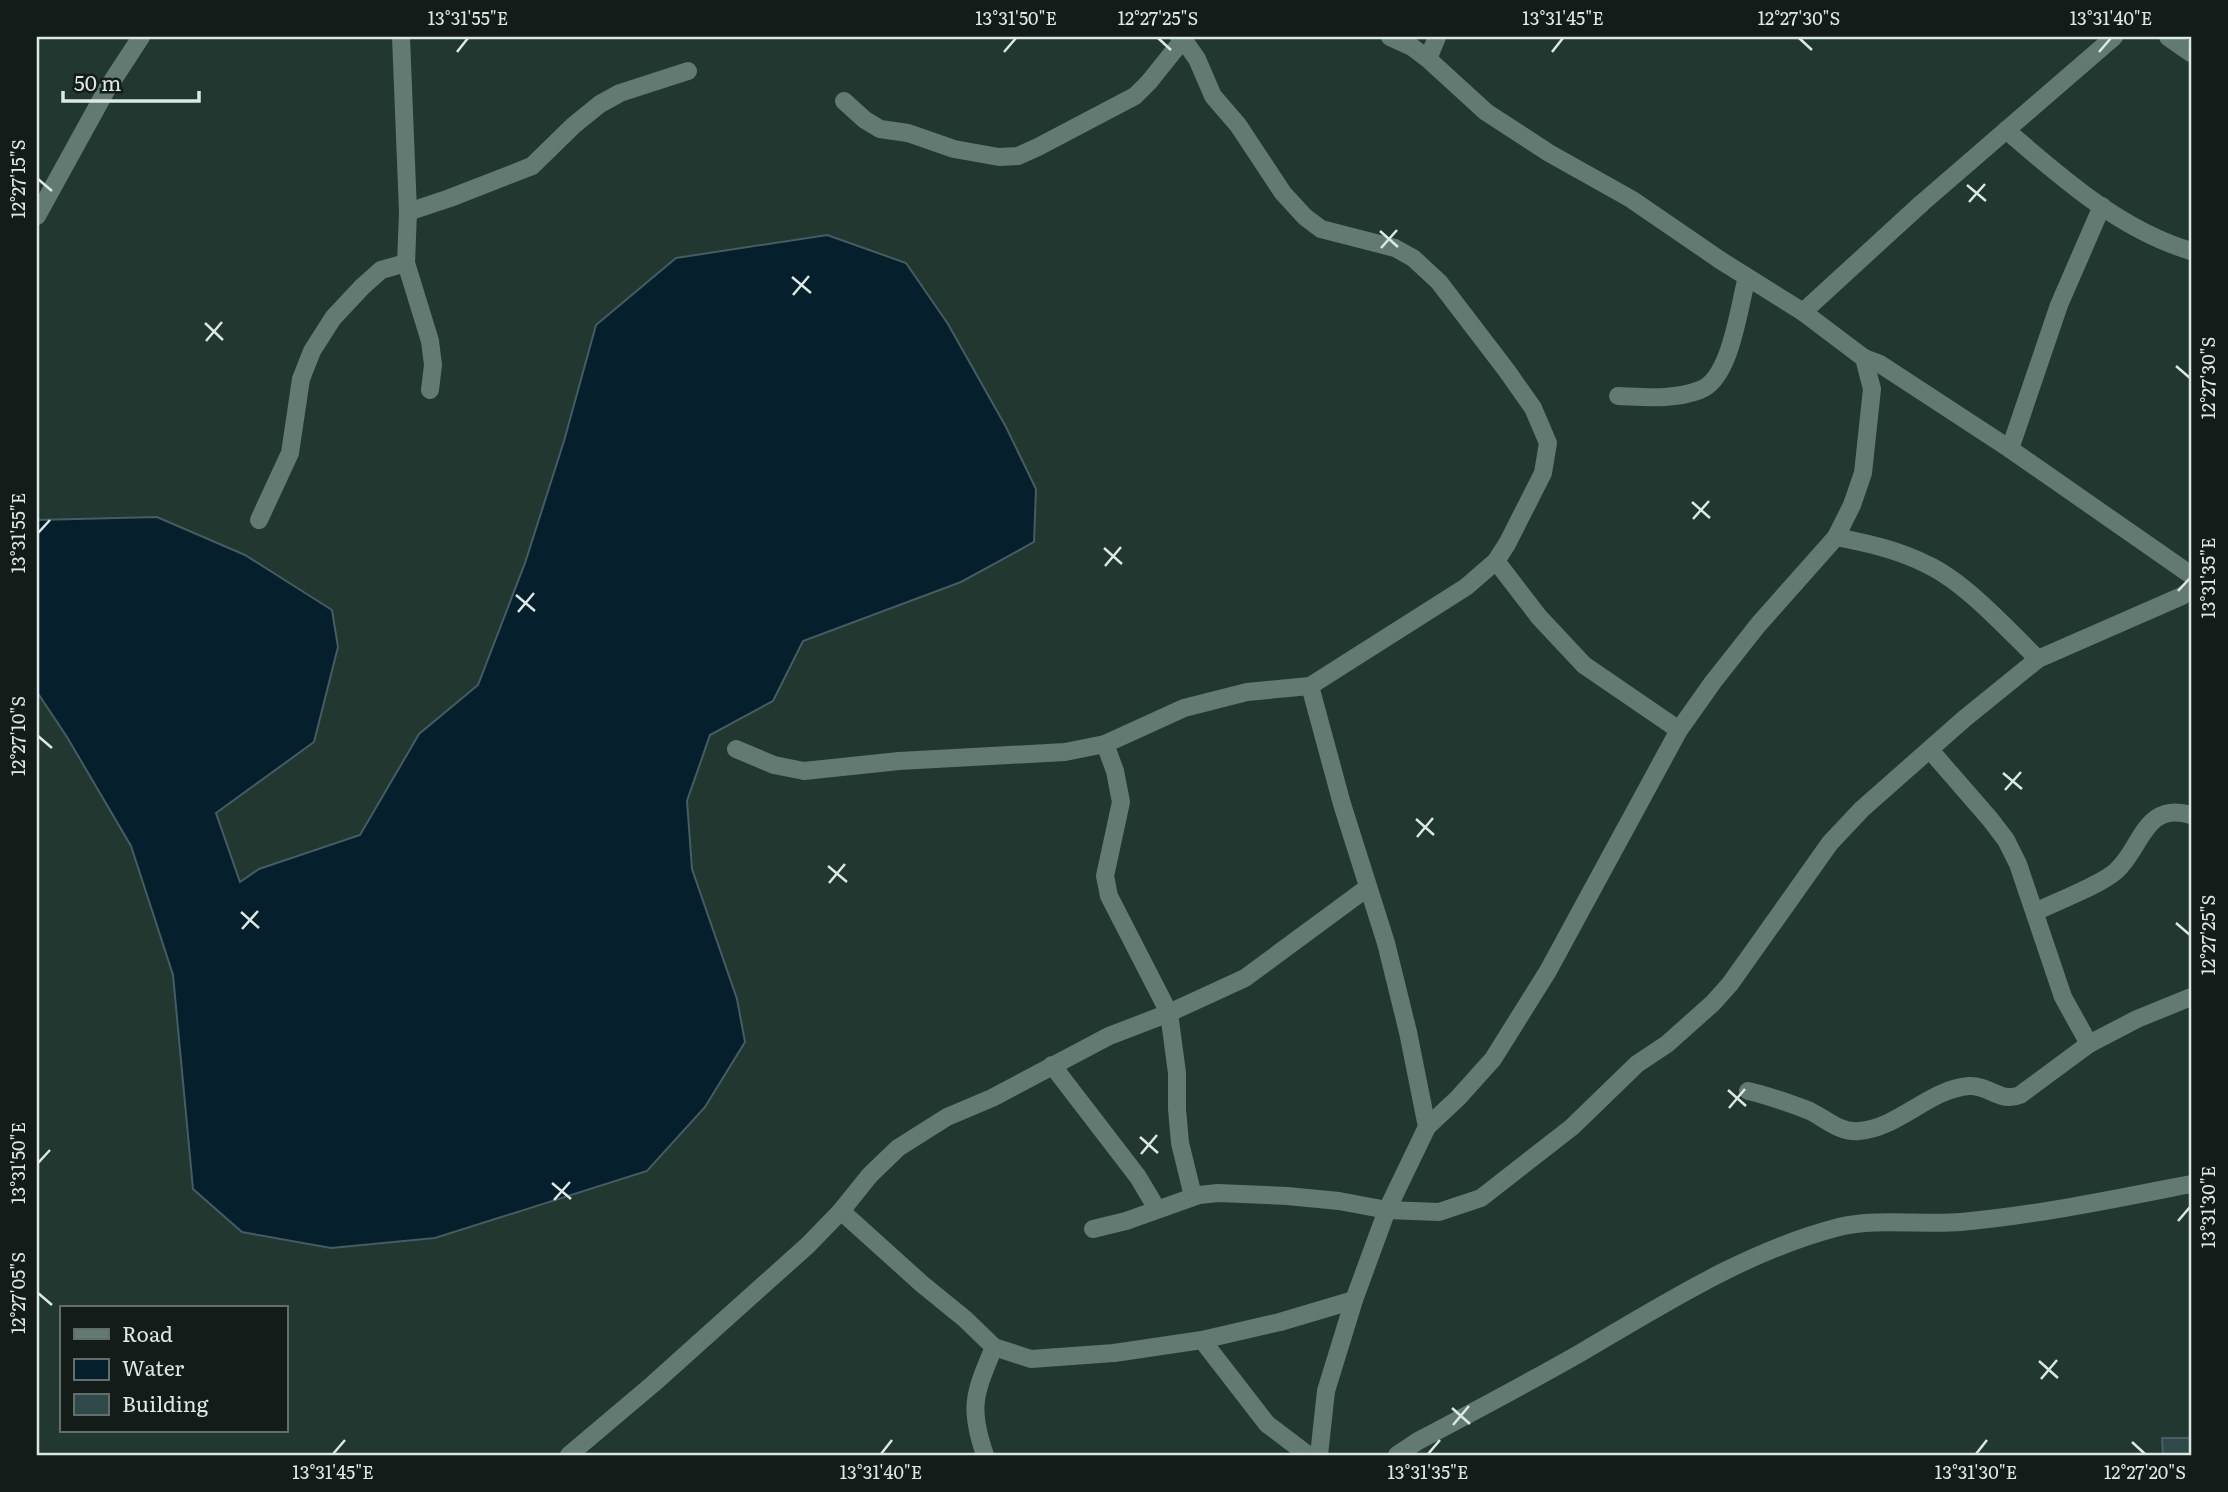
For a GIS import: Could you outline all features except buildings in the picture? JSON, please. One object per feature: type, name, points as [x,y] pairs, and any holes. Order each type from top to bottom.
[{"type":"street","points":[[37,216],[107,89],[141,37]]},
{"type":"street","points":[[401,37],[408,212],[406,263],[430,341],[433,365],[430,390]]},
{"type":"street","points":[[1390,37],[1412,47],[1428,59],[1486,112],[1549,153],[1631,199],[1803,312],[1864,358],[1881,364],[2010,449],[2191,575]]},
{"type":"street","points":[[1428,59],[1437,37]]},
{"type":"street","points":[[1803,312],[1912,212],[2114,37]]},
{"type":"street","points":[[2168,37],[2191,53]]},
{"type":"street","points":[[736,749],[774,765],[804,771],[899,761],[1065,752],[1105,744],[1184,708],[1247,692],[1310,686],[1466,587],[1496,561],[1544,473],[1548,443],[1533,408],[1439,282],[1413,258],[1395,248],[1321,229],[1305,217],[1283,192],[1238,125],[1213,96],[1196,59],[1182,38],[1135,96],[1018,156],[999,157],[954,149],[908,133],[880,129],[844,102]]},
{"type":"street","points":[[408,212],[532,166],[600,104],[620,93],[688,71]]},
{"type":"street","points":[[2006,130],[2055,172],[2102,206],[2159,240],[2191,251]]},
{"type":"street","points":[[2010,449],[2059,304],[2102,206]]},
{"type":"street","points":[[260,520],[290,453],[301,379],[312,351],[333,318],[362,287],[381,270],[406,263]]},
{"type":"street","points":[[1618,396],[1661,398],[1702,390],[1715,380],[1725,365],[1747,277]]},
{"type":"street","points":[[1320,1455],[1326,1391],[1354,1300],[1387,1210],[1427,1127],[1458,1098],[1500,1048],[1548,971],[1679,730],[1758,625],[1836,537],[1852,505],[1863,473],[1872,389],[1864,358]]},
{"type":"street","points":[[1836,537],[1880,546],[1930,566],[1949,578],[1984,608],[2038,659]]},
{"type":"street","points":[[1496,561],[1539,617],[1584,665],[1679,730]]},
{"type":"street","points":[[1093,1229],[1126,1221],[1193,1196],[1230,1193],[1339,1201],[1387,1210],[1439,1212],[1481,1198],[1572,1127],[1637,1064],[1667,1044],[1713,1003],[1730,984],[1830,843],[1862,809],[1964,719],[2038,659],[2182,596],[2191,589]]},
{"type":"street","points":[[1310,686],[1367,888],[1386,943],[1427,1127]]},
{"type":"street","points":[[1105,744],[1115,771],[1121,802],[1105,876],[1109,896],[1169,1013],[1177,1073],[1180,1143],[1193,1196]]},
{"type":"street","points":[[1930,750],[2006,841],[2018,864],[2063,997],[2089,1044]]},
{"type":"street","points":[[2035,912],[2117,870],[2141,833],[2154,819],[2171,813],[2191,815]]},
{"type":"street","points":[[569,1455],[758,1291],[841,1211],[870,1175],[898,1148],[947,1117],[992,1098],[1109,1036],[1169,1013],[1245,978],[1367,888]]},
{"type":"street","points":[[1748,1091],[1778,1098],[1814,1113],[1842,1130],[1860,1131],[1893,1121],[1949,1091],[1969,1086],[1986,1088],[2000,1097],[2020,1095],[2089,1044],[2137,1018],[2191,997]]},
{"type":"street","points":[[1052,1065],[1138,1177],[1157,1209]]},
{"type":"street","points":[[1397,1455],[1699,1284],[1790,1242],[1842,1226],[1970,1221],[2098,1203],[2191,1184]]},
{"type":"street","points":[[841,1211],[965,1319],[994,1348],[1031,1359],[1114,1353],[1202,1340],[1280,1322],[1354,1300]]},
{"type":"street","points":[[1202,1340],[1267,1424],[1308,1455]]},
{"type":"street","points":[[985,1455],[977,1430],[974,1401],[976,1389],[994,1348]]},
{"type":"water","points":[[827,235],[906,263],[948,324],[1006,427],[1036,489],[1034,542],[961,582],[803,641],[773,701],[710,735],[687,801],[692,869],[737,999],[745,1042],[705,1107],[647,1171],[435,1238],[331,1248],[242,1232],[193,1189],[173,975],[131,846],[67,737],[37,692],[37,520],[157,517],[245,555],[332,610],[338,647],[314,742],[216,813],[240,882],[259,869],[360,835],[419,734],[478,685],[525,563],[564,441],[596,325],[676,258]]}]
